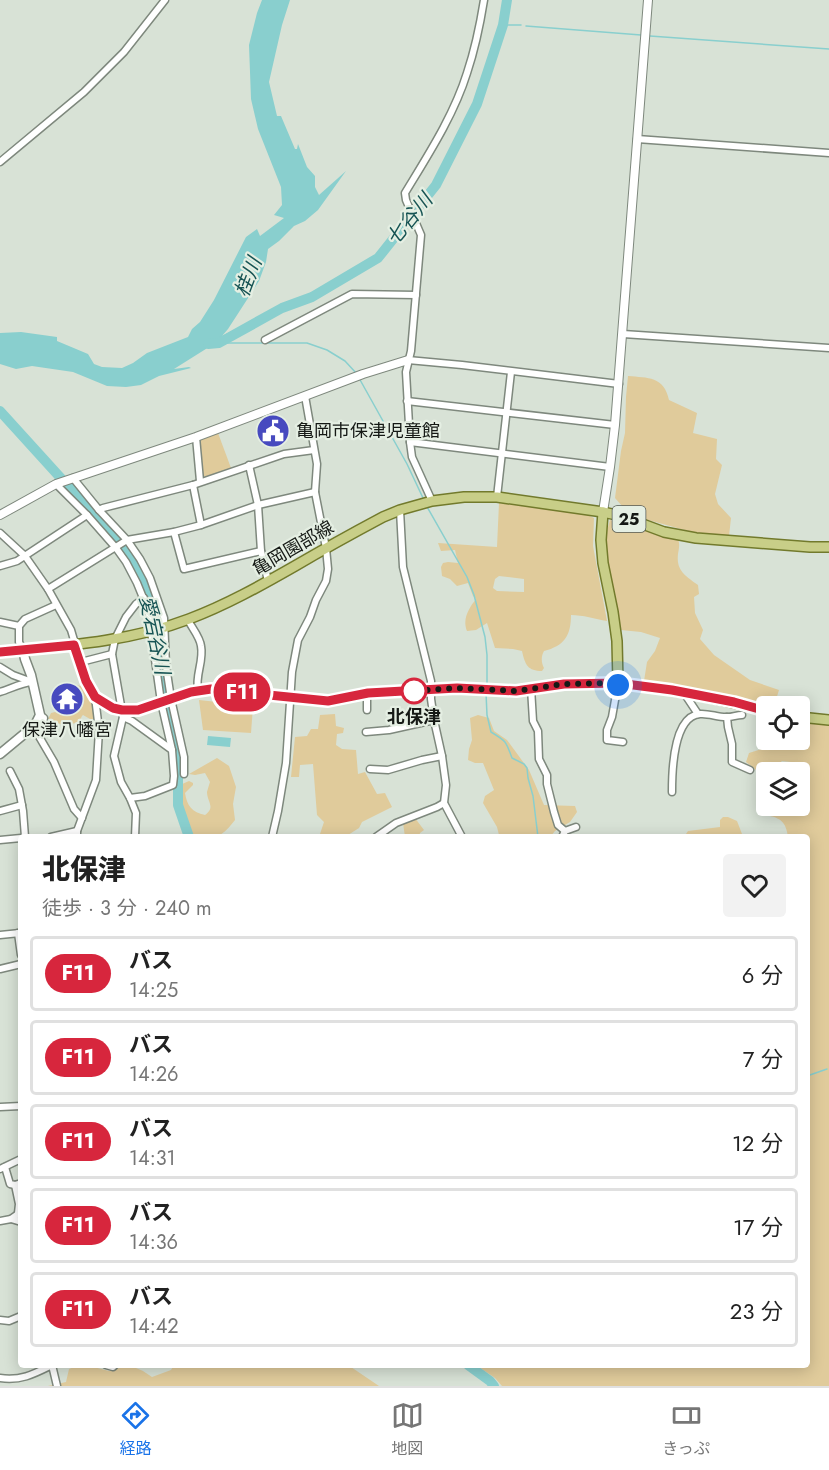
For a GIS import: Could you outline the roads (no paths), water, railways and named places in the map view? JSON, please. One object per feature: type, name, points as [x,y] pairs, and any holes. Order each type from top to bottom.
[{"type":"main road","name":"亀岡園部線","points":[[0,652],[115,639],[188,620],[232,601],[382,516],[427,502],[464,497],[497,497],[603,512],[621,516],[664,532],[696,538],[829,547]]},
{"type":"main road","name":"25","points":[[603,512],[601,540],[603,563],[617,641],[618,683]]},
{"type":"main road","points":[[0,754],[36,725],[40,714],[23,650]]},
{"type":"main road","points":[[618,683],[659,687],[756,709]]},
{"type":"main road","points":[[810,718],[829,720]]},
{"type":"street","points":[[0,162],[84,92],[124,52],[165,0]]},
{"type":"street","points":[[427,502],[412,457],[406,372],[411,351],[421,235],[406,200],[405,192],[450,114],[467,75],[480,27],[484,0]]},
{"type":"street","points":[[603,512],[619,384],[648,0]]},
{"type":"street","points":[[638,139],[829,153]]},
{"type":"street","points":[[265,340],[352,294],[416,295]]},
{"type":"street","points":[[623,334],[829,348]]},
{"type":"street","points":[[0,515],[58,483],[196,437],[408,360],[619,384]]},
{"type":"street","points":[[497,497],[511,372]]},
{"type":"street","points":[[273,834],[286,763],[292,672],[298,639],[326,581],[328,569],[315,492],[317,464],[305,396]]},
{"type":"street","points":[[407,401],[615,425]]},
{"type":"street","points":[[196,437],[200,481]]},
{"type":"street","points":[[410,442],[610,467]]},
{"type":"street","points":[[99,510],[192,485],[284,454],[314,450]]},
{"type":"street","points":[[249,465],[258,506],[261,551],[268,581]]},
{"type":"street","points":[[71,479],[140,559],[150,578],[164,618],[158,629],[172,750],[173,785],[145,796],[130,798]]},
{"type":"street","points":[[58,483],[117,547],[158,629],[165,654],[166,700],[184,757],[184,774]]},
{"type":"street","points":[[192,485],[201,525]]},
{"type":"street","points":[[48,589],[126,541],[201,525],[258,506],[315,492]]},
{"type":"street","points":[[400,510],[403,567],[431,681],[434,720],[446,784],[444,803],[460,834]]},
{"type":"street","points":[[0,566],[17,561],[87,515]]},
{"type":"street","points":[[174,532],[184,569],[261,551]]},
{"type":"street","points":[[0,533],[25,556],[48,589],[71,630],[86,681],[95,697],[99,730],[96,780],[77,834]]},
{"type":"street","points":[[135,834],[136,813],[121,782],[114,756],[122,713],[112,654],[115,639],[129,611],[144,598]]},
{"type":"street","points":[[23,650],[19,642],[19,626],[25,619],[56,605]]},
{"type":"street","points":[[188,620],[201,646],[198,690]]},
{"type":"street","points":[[0,622],[19,626]]},
{"type":"street","points":[[81,663],[112,654]]},
{"type":"street","points":[[0,667],[32,682]]},
{"type":"street","points":[[0,692],[20,686],[25,682],[32,682]]},
{"type":"street","points":[[122,713],[198,690],[211,689],[328,701],[367,694],[431,690],[516,691],[564,684],[618,683],[607,730],[607,740],[623,742]]},
{"type":"street","points":[[531,688],[533,721],[538,731],[538,759],[547,775],[558,825],[563,834],[576,827]]},
{"type":"street","points":[[684,692],[698,714]]},
{"type":"street","points":[[367,694],[367,710]]},
{"type":"street","points":[[95,697],[122,713],[172,750]]},
{"type":"street","points":[[40,714],[44,718],[37,733],[54,762],[74,809],[82,818]]},
{"type":"street","points":[[672,792],[672,770],[682,727],[689,718],[698,714],[727,717],[742,715]]},
{"type":"street","points":[[727,717],[732,744],[732,762],[750,770]]},
{"type":"street","points":[[366,732],[389,730],[434,720]]},
{"type":"street","points":[[370,769],[388,770],[442,756]]},
{"type":"street","points":[[10,771],[20,789],[23,834]]},
{"type":"street","points":[[380,834],[396,823],[444,803]]},
{"type":"street","points":[[0,811],[22,805]]},
{"type":"street","points":[[0,840],[18,838]]},
{"type":"street","points":[[0,935],[18,933]]},
{"type":"street","points":[[0,969],[18,965]]},
{"type":"street","points":[[0,1107],[18,1106]]},
{"type":"street","points":[[18,1160],[3,1168],[10,1184],[18,1184]]},
{"type":"street","points":[[11,1219],[18,1213]]},
{"type":"street","points":[[0,1221],[11,1219],[18,1221]]},
{"type":"street","points":[[0,1320],[9,1321],[18,1317]]},
{"type":"street","points":[[0,1378],[29,1377],[46,1368]]},
{"type":"street","points":[[53,1368],[57,1386]]},
{"type":"water","name":"桂川","points":[[262,0],[290,0],[269,82],[277,116],[281,116],[295,149],[298,144],[307,167],[315,176],[315,187],[319,195],[346,171],[318,210],[305,221],[294,226],[268,249],[259,281],[222,336],[249,322],[253,323],[174,369],[191,368],[159,376],[141,385],[107,386],[73,372],[32,366],[16,369],[0,364],[0,333],[21,332],[57,337],[57,341],[88,354],[94,364],[102,367],[122,368],[147,353],[188,337],[214,300],[246,237],[257,229],[260,236],[284,218],[274,215],[282,205],[281,187],[258,129],[251,99],[249,45]]},
{"type":"water","points":[[208,736],[231,738],[230,747],[207,745]]},
{"type":"waterway","name":"七谷川","points":[[208,344],[219,343],[282,308],[312,297],[378,258],[436,185],[477,104],[503,25],[507,0]]},
{"type":"waterway","points":[[503,25],[521,25]]},
{"type":"waterway","points":[[526,26],[641,35]]},
{"type":"waterway","points":[[650,36],[829,49]]},
{"type":"waterway","points":[[219,343],[307,343],[327,350],[345,361],[357,374]]},
{"type":"waterway","points":[[359,378],[407,464],[423,498]]},
{"type":"waterway","name":"愛宕谷川","points":[[0,411],[117,540],[128,554],[151,596],[157,618],[162,677],[178,757],[178,805],[188,834]]},
{"type":"waterway","points":[[426,505],[467,577],[474,595],[485,637],[487,688]]},
{"type":"waterway","points":[[486,693],[487,715],[491,732],[505,742],[512,758],[527,768],[538,834]]},
{"type":"waterway","points":[[810,1075],[827,1069]]},
{"type":"waterway","name":"愛宕谷川","points":[[472,1368],[494,1386]]},
{"type":"place","name":"亀岡市保津児童館","points":[[273,431]]},
{"type":"place","name":"北保津","points":[[414,691]]},
{"type":"place","name":"保津八幡宮","points":[[67,699]]}]
